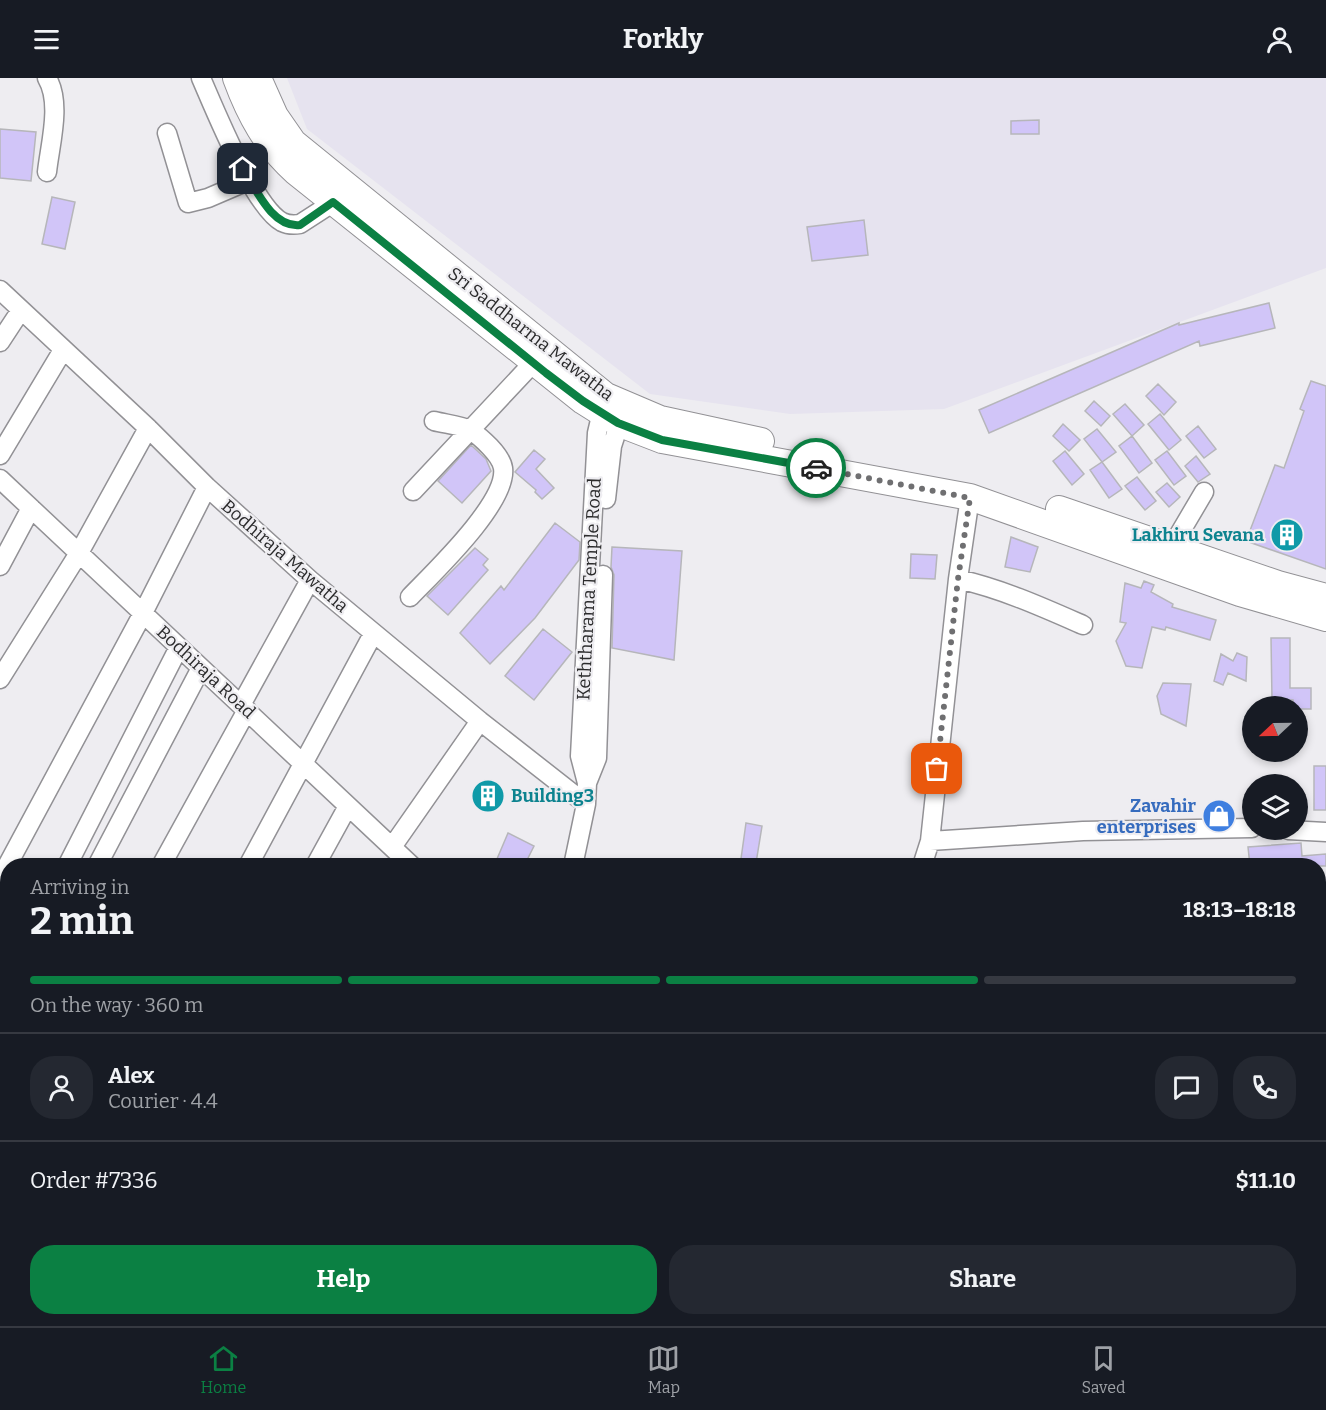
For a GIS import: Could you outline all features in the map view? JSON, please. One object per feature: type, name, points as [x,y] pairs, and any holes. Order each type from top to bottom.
[{"type":"highway","name":"Sri Saddharma Mawatha","points":[[236,78],[251,115],[270,147],[333,202],[533,363],[674,442],[970,498],[1240,593],[1326,618]]},
{"type":"highway","name":"Sri Saddharma Mawatha","points":[[258,78],[275,116],[293,142],[612,409],[983,484],[1278,584],[1326,597]]},
{"type":"street","points":[[47,78],[52,87],[54,101],[47,172]]},
{"type":"street","points":[[201,78],[235,157],[273,215],[293,226],[300,225],[333,202]]},
{"type":"street","points":[[167,133],[188,203],[208,198],[250,180]]},
{"type":"street","name":"Bodhiraja Mawatha","points":[[0,290],[148,428],[207,487],[310,579],[373,634],[586,804]]},
{"type":"street","points":[[0,342],[21,310]]},
{"type":"street","points":[[0,455],[63,350]]},
{"type":"street","points":[[413,491],[533,363]]},
{"type":"street","name":"Keththarama Temple Road","points":[[575,858],[586,804],[586,783],[580,756],[592,686],[598,554],[612,409]]},
{"type":"street","points":[[410,597],[483,517],[502,484],[503,468],[500,457],[470,430],[434,421]]},
{"type":"street","points":[[0,679],[79,553],[148,428]]},
{"type":"street","name":"Bodhiraja Road","points":[[0,479],[404,858]]},
{"type":"street","points":[[11,858],[143,613],[207,487]]},
{"type":"street","points":[[1170,548],[1204,492]]},
{"type":"street","points":[[925,858],[930,841],[958,579],[970,498]]},
{"type":"street","points":[[0,566],[32,508]]},
{"type":"street","points":[[165,858],[310,579]]},
{"type":"street","points":[[958,579],[1019,597],[1083,625]]},
{"type":"street","points":[[252,858],[373,634]]},
{"type":"street","points":[[71,858],[179,647]]},
{"type":"street","points":[[101,858],[201,668]]},
{"type":"street","points":[[392,847],[480,721]]},
{"type":"street","points":[[319,858],[348,806]]},
{"type":"street","points":[[930,841],[1083,831],[1242,828]]},
{"type":"street","points":[[1308,831],[1326,832]]},
{"type":"shaded area","points":[[287,78],[1326,78],[1326,268],[944,409],[790,414],[650,394],[307,129]]},
{"type":"building","points":[[1039,120],[1039,134],[1011,134],[1011,121]]},
{"type":"building","points":[[0,129],[36,132],[31,181],[0,178]]},
{"type":"building","points":[[52,197],[75,202],[65,249],[42,244]]},
{"type":"building","points":[[864,220],[868,255],[812,261],[807,227]]},
{"type":"building","points":[[1269,303],[1275,328],[1200,346],[1199,341],[989,433],[979,410],[1179,323],[1179,325]]},
{"type":"building","points":[[1311,381],[1326,386],[1326,569],[1246,541],[1275,465],[1284,468],[1304,411],[1300,409]]},
{"type":"building","points":[[1158,384],[1176,402],[1164,415],[1146,396]]},
{"type":"building","points":[[1094,401],[1110,416],[1101,426],[1085,411]]},
{"type":"building","points":[[1125,404],[1144,425],[1132,436],[1113,414]]},
{"type":"building","points":[[1160,414],[1181,440],[1169,450],[1148,424]]},
{"type":"building","points":[[1063,424],[1080,440],[1069,451],[1053,436]]},
{"type":"building","points":[[1198,426],[1216,449],[1204,458],[1186,436]]},
{"type":"building","points":[[1097,429],[1116,452],[1102,462],[1084,439]]},
{"type":"building","points":[[1132,436],[1152,463],[1139,473],[1119,446]]},
{"type":"building","points":[[471,445],[486,459],[491,471],[462,503],[438,481]]},
{"type":"building","points":[[534,450],[545,459],[536,469],[554,488],[542,499],[535,492],[536,490],[515,472]]},
{"type":"building","points":[[1065,451],[1084,474],[1072,485],[1053,461]]},
{"type":"building","points":[[1167,451],[1186,476],[1174,485],[1155,460]]},
{"type":"building","points":[[1196,456],[1210,474],[1198,482],[1185,466]]},
{"type":"building","points":[[1102,462],[1122,489],[1109,498],[1090,470]]},
{"type":"building","points":[[1137,477],[1156,501],[1145,510],[1125,486]]},
{"type":"building","points":[[1167,483],[1180,497],[1169,507],[1156,492]]},
{"type":"building","points":[[555,523],[580,542],[579,560],[535,618],[490,664],[460,633],[501,586],[504,590]]},
{"type":"building","points":[[1011,537],[1038,547],[1030,572],[1005,567]]},
{"type":"building","points":[[612,547],[682,551],[674,660],[612,648],[614,575],[611,567]]},
{"type":"building","points":[[475,548],[488,559],[483,565],[488,570],[448,615],[427,596]]},
{"type":"building","points":[[911,554],[937,555],[935,579],[910,578]]},
{"type":"building","points":[[1144,581],[1154,585],[1151,592],[1173,604],[1172,607],[1216,620],[1210,640],[1166,627],[1165,630],[1152,627],[1142,668],[1126,666],[1116,641],[1126,623],[1120,622],[1125,583],[1141,588]]},
{"type":"building","points":[[543,629],[572,652],[534,700],[505,676]]},
{"type":"building","points":[[1271,638],[1290,638],[1290,688],[1311,688],[1311,709],[1308,709],[1308,696],[1272,696]]},
{"type":"building","points":[[1237,653],[1247,657],[1246,681],[1228,673],[1223,685],[1214,681],[1221,654],[1233,661]]},
{"type":"building","points":[[1163,683],[1191,684],[1186,726],[1161,714],[1157,696]]},
{"type":"building","points":[[1314,766],[1326,766],[1326,810],[1314,810]]},
{"type":"building","name":"Building3","points":[[485,783],[502,794],[494,807],[475,797]]},
{"type":"building","points":[[746,823],[762,826],[757,858],[741,858]]},
{"type":"building","points":[[508,833],[534,846],[528,858],[497,858]]},
{"type":"building","points":[[1301,843],[1302,856],[1326,854],[1326,858],[1249,858],[1248,847]]},
{"type":"way so far","points":[[816,468],[970,498],[958,579],[937,769]]},
{"type":"place","name":"Lakhiru Sevana","points":[[1287,535]]},
{"type":"place","name":"Building3","points":[[488,796]]},
{"type":"place","name":"Zavahir enterprises","points":[[1219,816]]},
{"type":"route","points":[[243,169],[273,215],[293,226],[300,225],[333,202],[546,373],[600,413],[618,423],[662,440],[816,468]]}]
